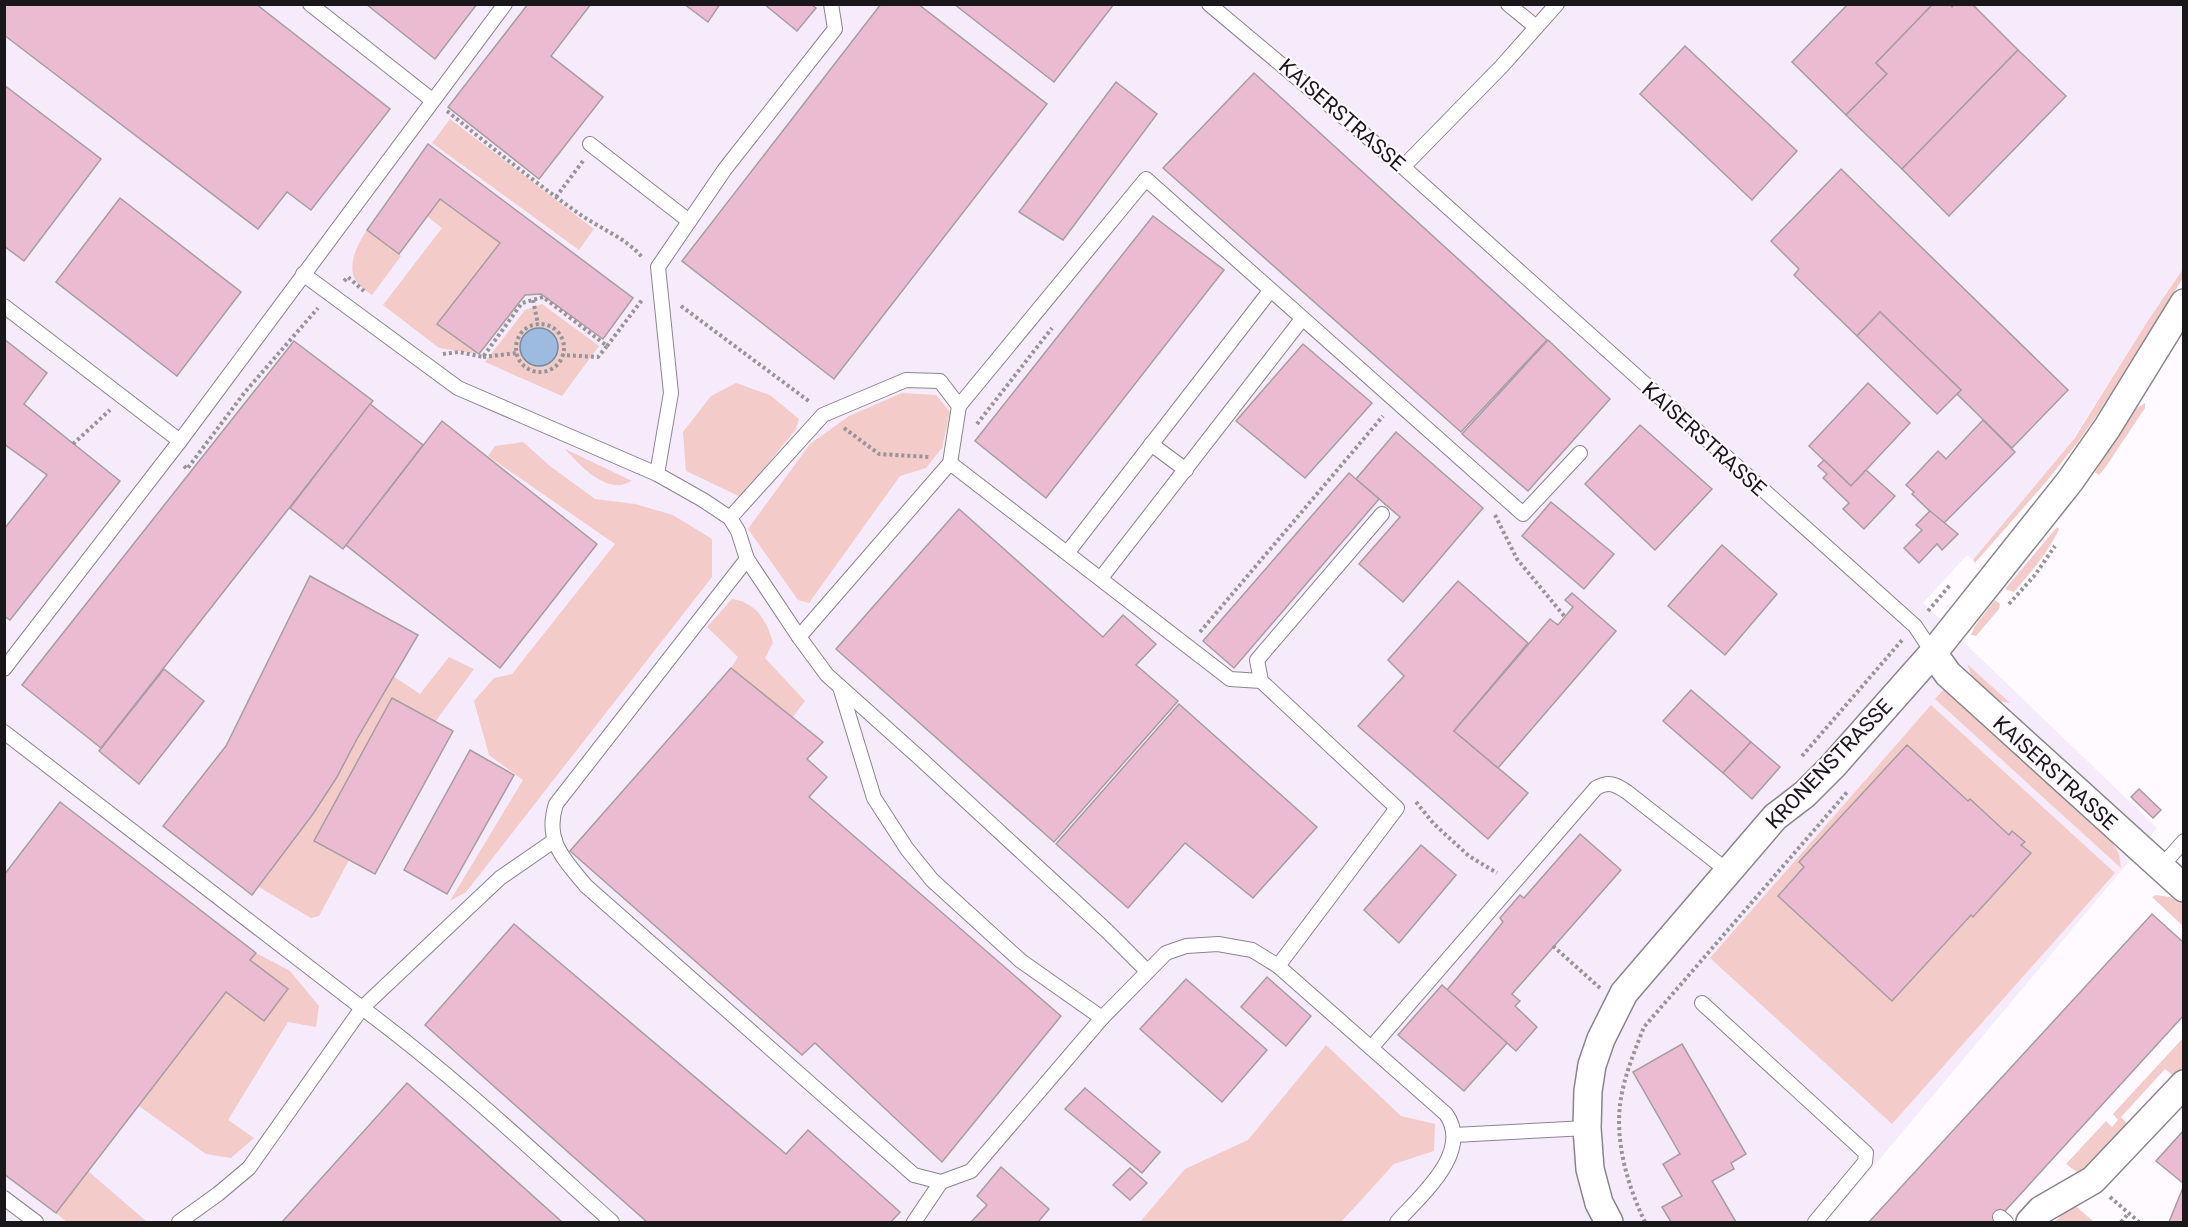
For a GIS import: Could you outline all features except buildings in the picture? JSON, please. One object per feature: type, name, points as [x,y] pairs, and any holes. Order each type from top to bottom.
[{"type":"street","name":"KRONENSTRASSE","points":[[1609,1222],[1599,1203],[1590,1168],[1587,1128],[1588,1091],[1592,1065],[1601,1039],[1624,993],[1775,817],[1805,794],[1832,767],[1933,653],[2070,481],[2107,428],[2184,303]]},
{"type":"street","name":"KAISERSTRASSE","points":[[1933,653],[1952,678],[2184,888]]},
{"type":"street","points":[[2030,1222],[2042,1210],[2092,1180],[2184,1084]]},
{"type":"lane","points":[[310,4],[432,100]]},
{"type":"lane","points":[[4,669],[10,651],[180,441],[505,4]]},
{"type":"lane","points":[[657,474],[670,393],[658,267],[725,169],[835,28],[831,4]]},
{"type":"lane","name":"KAISERSTRASSE","points":[[1209,4],[1403,167],[1915,626],[1933,653]]},
{"type":"lane","points":[[1508,4],[1536,27]]},
{"type":"lane","points":[[1403,167],[1501,67],[1557,4]]},
{"type":"lane","points":[[590,144],[689,221]]},
{"type":"lane","points":[[799,637],[950,463],[959,406],[1146,179],[1523,514],[1580,453]]},
{"type":"lane","points":[[303,274],[458,388],[657,474],[730,518],[738,531],[747,559],[827,675],[1107,931],[1147,971]]},
{"type":"lane","points":[[1068,552],[1270,291]]},
{"type":"lane","points":[[4,306],[180,441]]},
{"type":"lane","points":[[1101,578],[1302,319]]},
{"type":"lane","points":[[730,518],[823,415],[906,380],[940,381],[959,406]]},
{"type":"lane","points":[[1151,444],[1186,470]]},
{"type":"lane","points":[[950,463],[1230,679],[1261,681]]},
{"type":"lane","points":[[1278,966],[1397,808],[1261,681],[1257,660],[1382,514]]},
{"type":"lane","points":[[747,559],[556,804],[550,821],[555,840],[562,856],[595,894],[914,1175],[941,1182],[971,1171],[1102,1018],[1166,953],[1186,946],[1218,944],[1252,950],[1278,966],[1446,1114],[1452,1122],[1454,1135],[1448,1161],[1442,1171],[1397,1222]]},
{"type":"lane","points":[[839,685],[874,798],[907,849],[932,880],[1021,961],[1102,1018]]},
{"type":"lane","points":[[4,732],[406,1041],[612,1222]]},
{"type":"lane","points":[[1371,1048],[1596,788],[1603,784],[1617,785],[1729,872]]},
{"type":"lane","points":[[178,1222],[218,1194],[249,1168],[362,1008],[500,878],[555,840]]},
{"type":"lane","points":[[2160,868],[2184,841]]},
{"type":"lane","points":[[1702,1003],[1866,1153],[1865,1162],[1815,1222]]},
{"type":"lane","points":[[1454,1135],[1587,1128]]},
{"type":"lane","points":[[914,1222],[941,1182]]},
{"type":"lane","points":[[4,1198],[36,1222]]},
{"type":"path","points":[[432,100],[556,197],[590,222],[605,228],[642,256]]},
{"type":"path","points":[[556,197],[588,154],[590,144]]},
{"type":"path","points":[[169,454],[187,469],[245,392],[298,330],[348,277],[373,299]]},
{"type":"path","points":[[483,357],[522,303],[543,297],[607,346],[598,357],[563,355]]},
{"type":"path","points":[[533,300],[538,324]]},
{"type":"path","points":[[538,324],[544,324],[557,330],[564,341],[563,355],[555,367],[543,372],[529,370],[519,360],[515,347],[520,334],[531,325],[538,324]]},
{"type":"path","points":[[441,354],[459,352],[483,357],[517,353]]},
{"type":"path","points":[[73,444],[112,408]]},
{"type":"path","points":[[1195,638],[1388,410]]},
{"type":"path","points":[[2003,611],[2010,602]]},
{"type":"path","points":[[1646,1222],[1637,1205],[1621,1154],[1619,1126],[1621,1098],[1631,1060],[1644,1027],[1851,788]]},
{"type":"path","points":[[1434,824],[1469,855]]},
{"type":"path","points":[[1553,946],[1602,989]]},
{"type":"path","points":[[2092,1180],[2139,1222]]},
{"type":"path","points":[[2121,1222],[2129,1213]]},
{"type":"shaded area","points":[[5,5],[2183,5],[2183,269],[2063,455],[1973,560],[1967,555],[1923,603],[2157,828],[1827,1222],[5,1222]]},
{"type":"shaded area","points":[[450,119],[594,229],[579,250],[432,143]]},
{"type":"shaded area","points":[[440,199],[500,243],[479,354],[439,348],[383,305],[442,228],[427,216]]},
{"type":"shaded area","points":[[367,230],[401,256],[372,295],[357,282],[352,265],[355,252]]},
{"type":"shaded area","points":[[2183,269],[2183,278],[2078,442],[1975,563],[1973,560],[2074,439]]},
{"type":"shaded area","points":[[542,304],[599,346],[562,396],[485,362],[525,310]]},
{"type":"shaded area","points":[[736,383],[770,395],[799,419],[796,429],[741,497],[686,471],[683,432],[711,396]]},
{"type":"shaded area","points":[[902,393],[936,395],[950,412],[942,448],[926,468],[900,476],[809,603],[798,600],[748,529],[810,444],[849,416]]},
{"type":"shaded area","points":[[2145,403],[2145,408],[2099,475],[2095,472],[2131,415]]},
{"type":"shaded area","points":[[523,442],[550,466],[595,499],[635,504],[673,515],[712,539],[712,577],[466,892],[450,901],[523,780],[489,755],[474,701],[494,678],[512,674],[615,544],[488,456],[495,446]]},
{"type":"shaded area","points":[[565,449],[632,481],[620,485],[603,481],[588,472]]},
{"type":"shaded area","points":[[2057,527],[2059,529],[2050,546],[2027,577],[2014,592],[2005,589]]},
{"type":"shaded area","points":[[732,599],[748,604],[764,620],[773,643],[765,658],[805,701],[792,718],[731,668],[738,657],[707,627]]},
{"type":"shaded area","points":[[1995,600],[2000,604],[1999,609],[1976,636],[1971,635],[1975,626]]},
{"type":"shaded area","points":[[449,657],[474,669],[435,722],[392,698],[314,841],[349,860],[319,916],[311,918],[259,887],[313,814],[393,676],[420,694]]},
{"type":"shaded area","points":[[1967,664],[2010,703],[1992,700],[1973,679]]},
{"type":"shaded area","points":[[1944,689],[2112,842],[2119,854],[2121,868],[1935,699]]},
{"type":"shaded area","points":[[1931,705],[2115,873],[1892,1124],[1710,958]]},
{"type":"shaded area","points":[[2156,895],[2170,897],[2183,904],[2183,926],[2152,897]]},
{"type":"shaded area","points":[[256,953],[290,971],[319,1006],[316,1027],[288,1022],[228,1120],[254,1138],[231,1158],[206,1154],[139,1106]]},
{"type":"shaded area","points":[[2183,1038],[2183,1074],[2178,1080],[2165,1069],[2121,1117],[2133,1129],[2090,1167],[2077,1172],[2066,1164],[2106,1121],[2112,1127],[2118,1120],[2113,1114]]},
{"type":"shaded area","points":[[1326,1045],[1401,1116],[1435,1124],[1434,1151],[1394,1164],[1341,1222],[1140,1222],[1185,1169],[1248,1140]]},
{"type":"shaded area","points":[[88,1171],[147,1222],[67,1222],[56,1213]]},
{"type":"shaded area","points":[[2072,1203],[2094,1222],[2055,1222]]},
{"type":"water","points":[[539,328],[552,334],[558,347],[552,360],[539,366],[526,360],[520,347],[526,334]]}]
